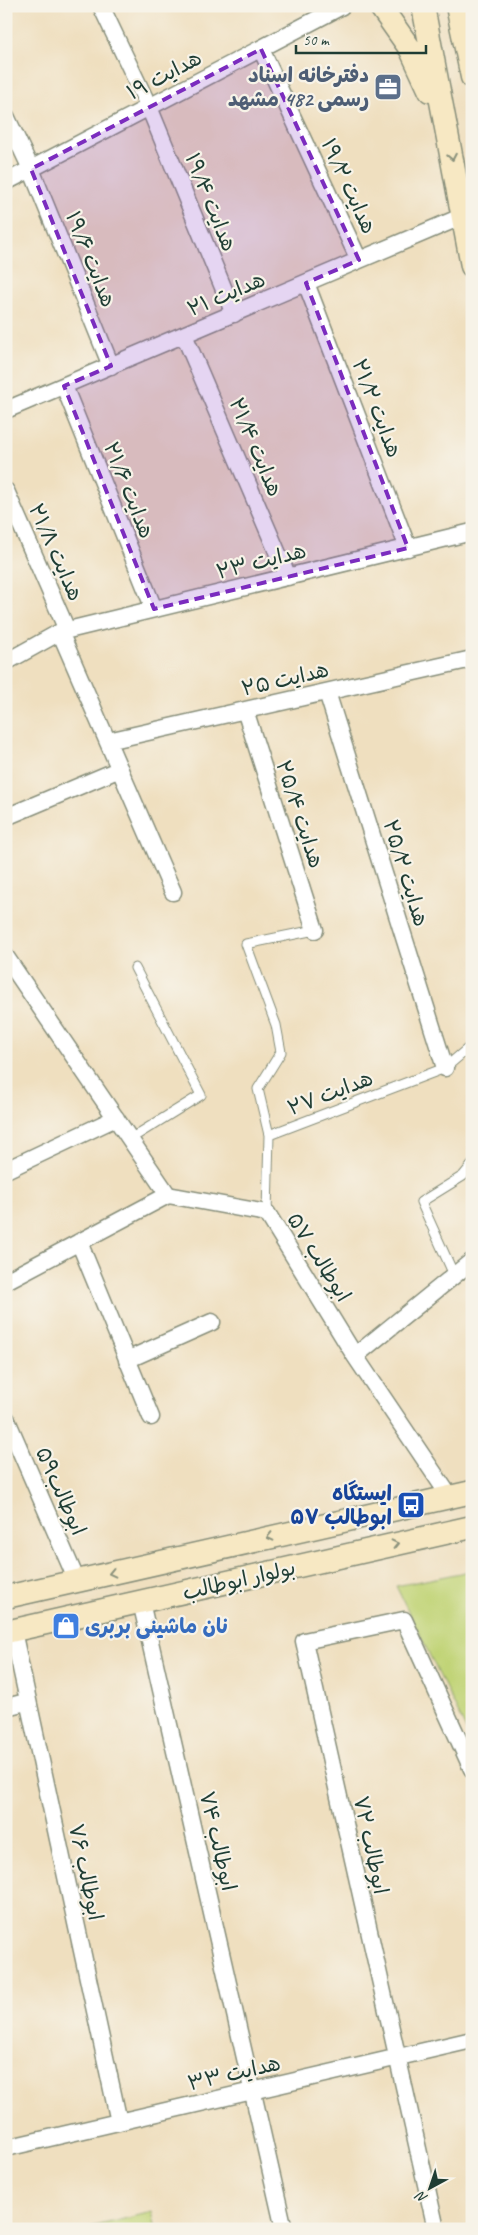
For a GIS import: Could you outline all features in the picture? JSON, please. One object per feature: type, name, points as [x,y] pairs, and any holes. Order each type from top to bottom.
[{"type":"main road","points":[[380,6],[411,50],[444,120]]},
{"type":"main road","points":[[423,6],[472,266]]},
{"type":"main road","points":[[460,6],[472,25]]},
{"type":"main road","points":[[460,6],[472,77]]},
{"type":"main road","name":"بولوار ابوطالب","points":[[6,1597],[472,1492]]},
{"type":"main road","points":[[320,1562],[328,1552],[366,1544],[374,1538],[376,1528],[369,1521],[356,1518]]},
{"type":"main road","name":"بولوار ابوطالب","points":[[9,1631],[472,1527]]},
{"type":"street","name":"هدایت ۱۹/۴","points":[[101,6],[149,107],[234,314]]},
{"type":"street","name":"هدایت ۱۹","points":[[6,182],[342,6]]},
{"type":"street","points":[[460,6],[472,12]]},
{"type":"street","name":"هدایت ۱۹/۲","points":[[261,49],[359,260]]},
{"type":"street","name":"هدایت ۱۹/۶","points":[[6,116],[31,168],[111,366]]},
{"type":"street","name":"هدایت ۲۱","points":[[6,410],[463,216]]},
{"type":"street","name":"هدایت ۲۱/۲","points":[[306,283],[408,548]]},
{"type":"street","name":"هدایت ۲۱/۴","points":[[184,335],[288,577]]},
{"type":"street","name":"هدایت ۲۱/۶","points":[[64,386],[154,609]]},
{"type":"street","name":"هدایت ۲۱/۸","points":[[6,490],[108,741],[173,892]]},
{"type":"street","name":"هدایت ۲۳","points":[[6,662],[64,631],[472,532]]},
{"type":"street","name":"هدایت ۲۵","points":[[108,741],[472,659]]},
{"type":"street","name":"هدایت ۲۵/۲","points":[[327,692],[445,1068]]},
{"type":"street","name":"هدایت ۲۵/۴","points":[[245,710],[315,930]]},
{"type":"street","points":[[6,816],[120,769]]},
{"type":"street","points":[[6,957],[168,1195],[6,1281]]},
{"type":"street","points":[[6,1170],[116,1118]]},
{"type":"street","name":"ابوطالب ۵۷","points":[[168,1195],[267,1213],[355,1356],[450,1497]]},
{"type":"street","points":[[79,1242],[151,1418]]},
{"type":"street","points":[[355,1356],[472,1261]]},
{"type":"street","points":[[127,1360],[212,1322]]},
{"type":"street","name":"ابوطالب۵۹","points":[[6,1418],[77,1580]]},
{"type":"street","name":"ابوطالب ۷۴","points":[[141,1602],[254,2090],[284,2229]]},
{"type":"street","name":"ابوطالب ۷۲","points":[[436,2229],[304,1641],[404,1620],[472,1769]]},
{"type":"street","name":"ابوطالب ۷۶","points":[[9,1631],[119,2122]]},
{"type":"street","points":[[6,1707],[26,1702]]},
{"type":"street","name":"هدایت ۳۳","points":[[6,2148],[472,2040]]},
{"type":"lane","points":[[268,1135],[258,1089],[281,1052],[276,1025],[246,944],[315,930]]},
{"type":"lane","points":[[130,1138],[201,1096],[135,968]]},
{"type":"lane","name":"هدایت ۲۷","points":[[267,1213],[268,1135],[445,1068],[472,1045]]},
{"type":"lane","points":[[454,1275],[421,1202],[463,1176],[472,1164]]},
{"type":"highlighted area","points":[[261,49],[359,260],[306,283],[408,548],[154,609],[64,386],[111,366],[31,169]]},
{"type":"green space","points":[[470,1571],[472,1575],[472,1742],[396,1586]]},
{"type":"green space","points":[[152,2212],[156,2229],[83,2229]]},
{"type":"place","name":"دفترخانه اسناد رسمی 482 مشهد","points":[[388,87]]},
{"type":"place","name":"ایستگاه ابوطالب ۵۷","points":[[411,1505]]},
{"type":"place","name":"نان ماشینی بربری","points":[[66,1626]]}]
